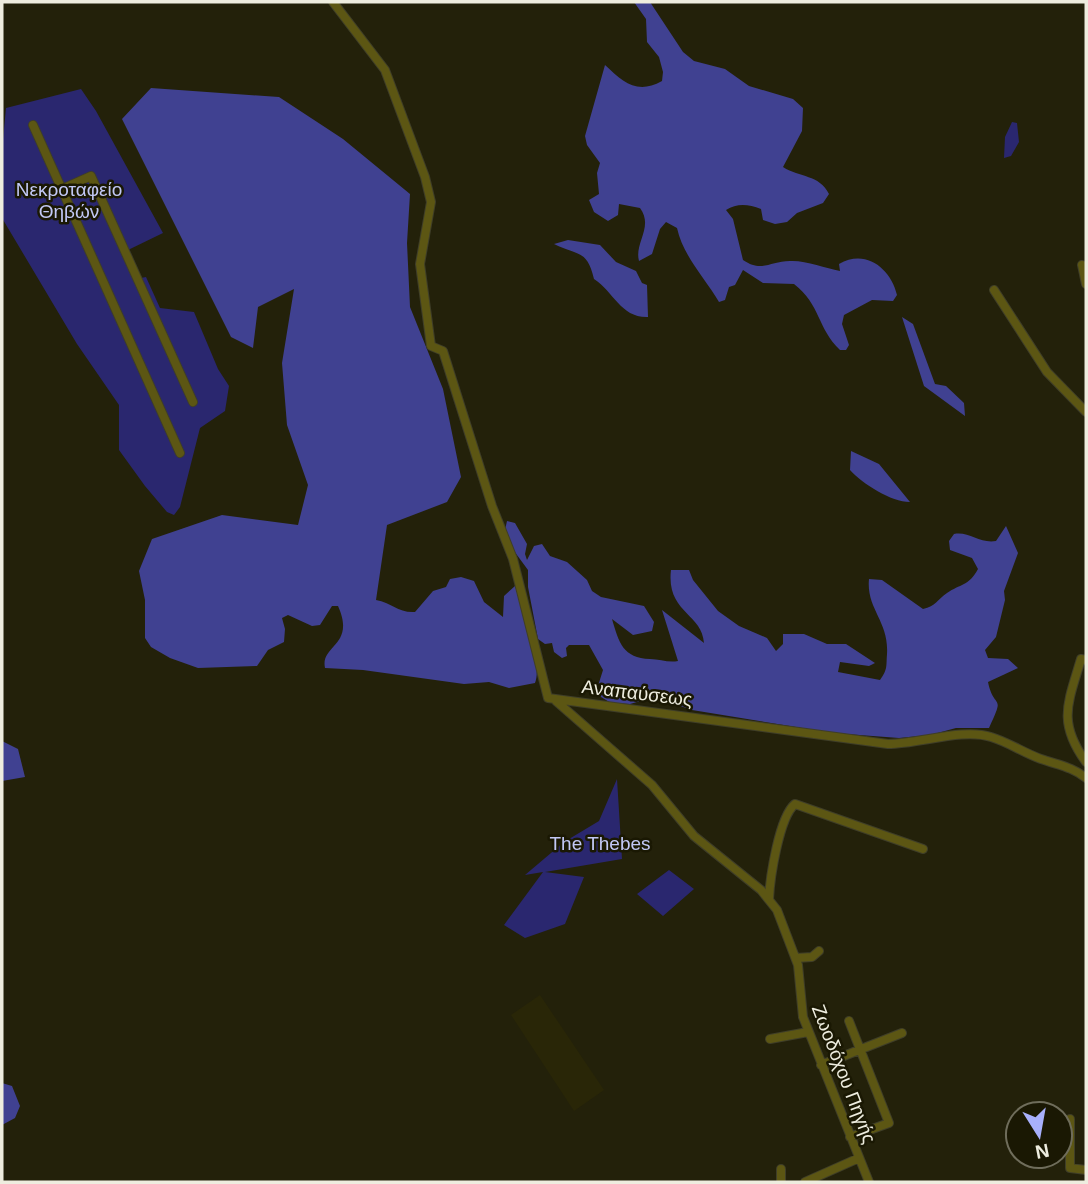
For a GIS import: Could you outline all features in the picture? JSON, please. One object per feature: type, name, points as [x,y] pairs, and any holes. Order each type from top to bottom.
[{"type":"street","name":"Αναπαύσεως","points":[[333,2],[384,70],[425,177],[431,201],[420,264],[431,346],[443,351],[492,506],[513,559],[548,698],[888,744],[914,744],[976,734],[993,737],[1039,759],[1075,769],[1086,778]]},
{"type":"street","points":[[33,125],[180,453]]},
{"type":"street","points":[[62,189],[91,176],[193,402]]},
{"type":"street","points":[[1082,265],[1086,284]]},
{"type":"street","points":[[994,290],[1047,372],[1086,412]]},
{"type":"street","points":[[1086,660],[1080,659],[1065,716],[1069,735],[1086,762]]},
{"type":"street","name":"Ζωοδόχου Πηγής","points":[[554,699],[652,785],[694,836],[769,899],[786,929],[796,958],[800,1003],[808,1032],[869,1182]]},
{"type":"street","points":[[572,715],[581,702]]},
{"type":"street","points":[[769,899],[776,851],[788,814],[795,804],[923,849]]},
{"type":"street","points":[[796,958],[812,957],[819,951]]},
{"type":"street","points":[[849,1021],[889,1123],[850,1137]]},
{"type":"street","points":[[770,1039],[808,1032]]},
{"type":"street","points":[[821,1065],[902,1033]]},
{"type":"street","points":[[805,1182],[859,1158]]},
{"type":"street","points":[[781,1169],[781,1182]]},
{"type":"shaded area","points":[[634,2],[650,2],[683,52],[694,61],[725,69],[749,86],[793,99],[803,108],[802,131],[783,167],[820,183],[829,194],[823,203],[797,213],[787,222],[775,224],[763,220],[761,209],[756,207],[738,205],[726,210],[733,219],[743,260],[750,264],[761,266],[796,261],[840,271],[839,264],[859,258],[876,264],[889,277],[897,295],[893,301],[872,300],[844,315],[842,324],[849,345],[846,350],[840,350],[833,342],[809,300],[794,284],[763,283],[743,270],[735,285],[729,287],[725,300],[719,302],[689,257],[677,228],[666,222],[660,229],[652,254],[639,261],[639,248],[645,228],[644,215],[640,208],[619,204],[618,215],[608,221],[594,212],[589,200],[599,194],[597,173],[600,163],[587,145],[585,136],[605,65],[624,81],[638,87],[662,81],[663,72],[659,57],[647,42],[646,19]]},
{"type":"shaded area","points":[[151,88],[279,97],[343,139],[410,194],[407,243],[410,307],[443,389],[461,477],[447,502],[387,525],[376,600],[404,611],[415,612],[433,591],[446,587],[450,579],[461,577],[474,581],[484,602],[503,617],[504,596],[515,586],[534,649],[537,674],[535,683],[509,688],[489,682],[464,684],[363,670],[325,668],[327,654],[343,629],[338,606],[332,606],[320,625],[312,626],[288,615],[282,618],[284,642],[268,650],[257,666],[198,668],[170,658],[151,647],[145,638],[145,600],[139,571],[152,539],[222,515],[298,525],[308,485],[287,425],[282,363],[294,289],[258,307],[253,348],[231,337],[122,119]]},
{"type":"shaded area","points":[[568,240],[600,245],[616,262],[636,271],[642,283],[647,285],[648,317],[624,309],[594,279],[585,258],[554,244]]},
{"type":"shaded area","points":[[902,317],[913,324],[935,384],[946,386],[964,403],[965,416],[924,386]]},
{"type":"shaded area","points":[[851,451],[879,464],[910,502],[886,496],[850,470]]},
{"type":"shaded area","points":[[507,521],[515,523],[527,544],[527,560],[534,546],[542,544],[550,556],[567,562],[587,580],[592,591],[601,597],[644,606],[654,622],[652,631],[633,635],[612,619],[620,642],[634,656],[678,661],[662,610],[704,643],[702,633],[679,604],[671,584],[671,570],[689,570],[693,580],[718,611],[739,626],[767,638],[776,651],[783,644],[783,634],[804,634],[827,644],[846,644],[875,663],[869,666],[840,662],[838,672],[880,680],[886,667],[887,643],[871,599],[869,579],[882,580],[923,609],[927,608],[968,582],[978,569],[972,558],[950,550],[949,541],[954,534],[996,541],[1006,526],[1018,553],[1004,591],[1005,600],[996,637],[985,650],[988,658],[1008,659],[1018,668],[988,682],[998,705],[989,728],[956,728],[930,735],[899,738],[833,733],[692,710],[654,697],[630,704],[611,703],[601,697],[597,689],[603,670],[589,645],[569,645],[566,648],[567,656],[562,658],[554,652],[552,643],[545,644],[538,639],[528,587],[528,570],[514,551],[505,530]]},
{"type":"shaded area","points":[[2,741],[18,749],[25,777],[2,781]]},
{"type":"shaded area","points":[[540,995],[604,1090],[574,1111],[511,1015]]},
{"type":"shaded area","points":[[2,1083],[12,1086],[20,1106],[15,1118],[2,1125]]},
{"type":"green space","name":"Νεκροταφείο Θηβών","points":[[81,89],[96,111],[163,233],[128,250],[141,278],[146,277],[160,308],[194,312],[218,369],[229,386],[225,411],[200,428],[180,507],[174,515],[167,512],[145,486],[119,450],[119,405],[77,344],[2,218],[2,150],[6,108]]},
{"type":"green space","points":[[1012,122],[1017,123],[1019,142],[1011,156],[1004,158],[1005,137]]},
{"type":"green space","name":"The Thebes","points":[[617,779],[622,859],[545,872],[584,877],[565,924],[525,938],[504,925],[543,872],[525,875],[564,842],[599,821]]},
{"type":"green space","points":[[669,870],[694,889],[663,916],[637,894]]}]
